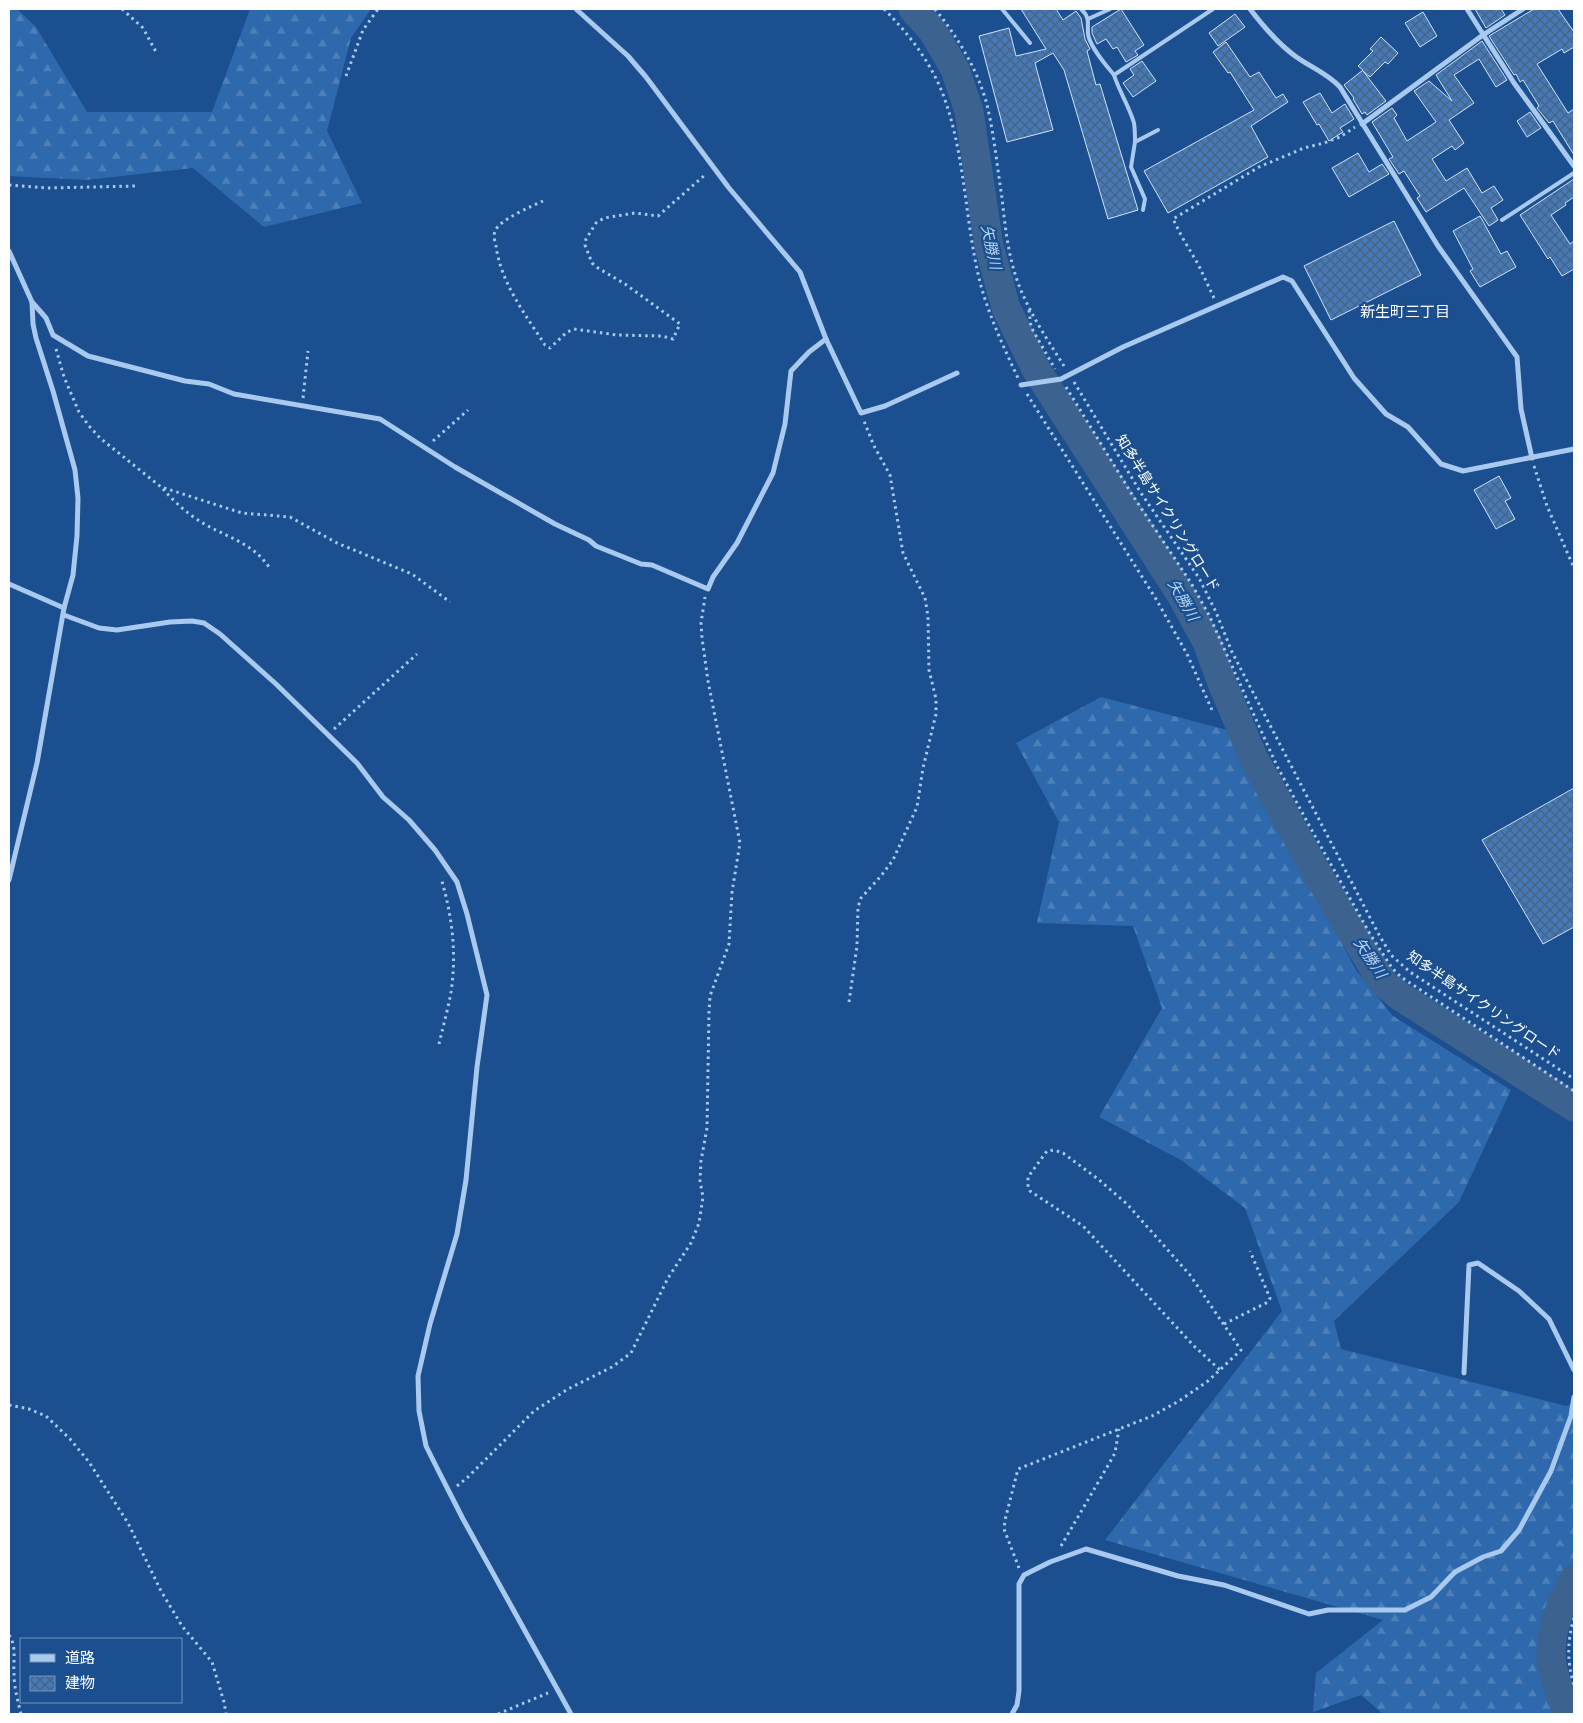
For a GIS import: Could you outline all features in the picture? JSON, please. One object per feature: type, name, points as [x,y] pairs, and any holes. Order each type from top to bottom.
[{"type":"street","points":[[576,9],[628,56],[711,164],[800,272],[826,339],[861,413],[885,406],[957,374]]},
{"type":"street","points":[[1250,9],[1265,29],[1294,56],[1333,80],[1340,87],[1438,246],[1517,357],[1521,409],[1532,458]]},
{"type":"street","points":[[1468,9],[1514,83],[1574,166]]},
{"type":"street","points":[[1362,124],[1482,34],[1523,9]]},
{"type":"street","points":[[9,251],[32,302],[46,318],[53,336],[88,356],[185,381],[209,384],[234,394],[380,419],[454,467],[555,524],[589,540],[596,546],[641,564],[652,565],[708,589],[713,577],[737,543],[773,473],[785,424],[791,371],[808,352],[826,339]]},
{"type":"street","points":[[1021,385],[1058,379],[1123,347],[1283,277],[1292,281],[1354,378],[1386,414],[1408,427],[1441,464],[1463,471],[1574,449]]},
{"type":"street","points":[[9,880],[37,763],[64,608],[74,565],[77,536],[78,498],[74,470],[53,391],[36,338],[32,302]]},
{"type":"street","points":[[9,584],[64,608]]},
{"type":"street","points":[[64,615],[99,628],[117,630],[170,622],[192,621],[204,623],[220,634],[276,684],[327,736],[357,763],[383,797],[410,820],[438,853],[458,882],[486,995],[466,1180],[457,1234],[430,1324],[418,1376],[418,1411],[426,1446],[448,1490],[571,1714]]},
{"type":"street","points":[[1464,1373],[1470,1265],[1478,1263],[1519,1291],[1548,1319],[1574,1370]]},
{"type":"street","points":[[1012,1714],[1017,1705],[1019,1691],[1019,1584],[1024,1575],[1086,1549],[1178,1576],[1224,1585],[1309,1614],[1328,1610],[1405,1610],[1431,1596],[1455,1572],[1483,1557],[1501,1551],[1519,1530],[1551,1471],[1571,1416],[1574,1396]]},
{"type":"lane","points":[[1002,9],[1030,43]]},
{"type":"lane","points":[[1081,9],[1086,13],[1088,19],[1088,37],[1114,75],[1117,87],[1132,116],[1135,142],[1131,167],[1145,199],[1143,210]]},
{"type":"lane","points":[[1088,19],[1110,9]]},
{"type":"lane","points":[[1114,75],[1213,9]]},
{"type":"lane","points":[[1135,142],[1158,130]]},
{"type":"lane","points":[[1502,220],[1574,173]]},
{"type":"path","points":[[122,9],[143,28],[156,52]]},
{"type":"path","points":[[346,76],[363,30],[378,9]]},
{"type":"path","points":[[884,9],[906,32],[929,66],[945,98],[954,130],[972,242],[982,287],[996,329],[1021,385],[1156,599],[1187,654],[1212,710]]},
{"type":"path","name":"知多半島サイクリングロード","points":[[935,9],[949,25],[972,65],[986,101],[1008,243],[1017,280],[1029,309],[1141,493],[1199,578],[1216,612],[1232,652],[1378,933],[1392,955],[1410,972],[1574,1079]]},
{"type":"path","points":[[1217,305],[1198,264],[1173,218],[1259,168],[1304,148],[1340,137],[1362,124]]},
{"type":"path","points":[[543,200],[498,226],[494,238],[501,271],[545,345],[550,348],[566,332],[574,329],[617,335],[662,336],[673,339],[680,324],[592,263],[585,245],[586,239],[596,223],[604,218],[635,213],[658,216],[705,176],[711,164]]},
{"type":"path","points":[[9,185],[47,188],[135,186]]},
{"type":"path","points":[[1029,309],[1031,327],[1058,379],[1210,615],[1277,766],[1370,934],[1392,968],[1401,977],[1574,1091]]},
{"type":"path","points":[[53,336],[64,377],[79,412],[100,438],[162,488],[195,518],[238,540],[253,550],[264,559],[271,570]]},
{"type":"path","points":[[302,406],[308,351]]},
{"type":"path","points":[[424,448],[468,410]]},
{"type":"path","points":[[848,1002],[857,946],[858,907],[861,898],[893,860],[916,807],[922,768],[936,714],[936,699],[930,670],[928,617],[925,598],[903,553],[890,475],[874,446],[861,413]]},
{"type":"path","points":[[1532,458],[1547,506],[1574,568]]},
{"type":"path","points":[[162,488],[242,513],[290,517],[337,543],[412,574],[450,602]]},
{"type":"path","points":[[448,1490],[468,1478],[534,1411],[568,1389],[612,1367],[630,1353],[668,1278],[691,1243],[699,1223],[703,1196],[700,1181],[701,1161],[707,1128],[707,1060],[710,996],[729,944],[732,892],[740,843],[708,682],[702,638],[701,622],[708,589]]},
{"type":"path","points":[[327,736],[417,654]]},
{"type":"path","points":[[439,873],[453,926],[453,960],[451,992],[439,1044]]},
{"type":"path","points":[[1023,1578],[1004,1529],[1018,1469],[1152,1416],[1179,1401],[1208,1381],[1220,1370],[1241,1350],[1190,1275],[1127,1204],[1098,1179],[1063,1154],[1054,1150],[1047,1152],[1028,1177],[1030,1191],[1083,1226],[1187,1338],[1220,1370]]},
{"type":"path","points":[[1224,1324],[1268,1302],[1270,1298],[1250,1251]]},
{"type":"path","points":[[9,1405],[29,1408],[46,1416],[70,1439],[89,1462],[128,1523],[161,1591],[182,1626],[212,1662],[226,1714]]},
{"type":"path","points":[[1052,1562],[1053,1557],[1066,1540],[1110,1462],[1118,1442],[1119,1429]]},
{"type":"path","points":[[1574,1618],[1570,1630],[1567,1654],[1574,1685]]},
{"type":"path","points":[[9,1635],[12,1639],[15,1655],[14,1675],[21,1714]]},
{"type":"path","points":[[498,1714],[557,1688]]},
{"type":"green space","points":[[9,9],[17,9],[36,27],[87,112],[212,112],[250,9],[371,9],[351,38],[327,131],[362,203],[264,227],[193,168],[86,180],[9,176]]},
{"type":"green space","points":[[1101,697],[1231,731],[1356,970],[1393,1016],[1511,1090],[1459,1202],[1334,1321],[1341,1349],[1566,1406],[1574,1403],[1574,1585],[1539,1656],[1557,1714],[1383,1714],[1361,1695],[1313,1712],[1316,1673],[1383,1620],[1105,1540],[1282,1311],[1245,1208],[1181,1160],[1099,1117],[1162,1008],[1133,926],[1037,923],[1059,822],[1016,743]]},
{"type":"building","points":[[1021,9],[1056,9],[1063,20],[1076,11],[1081,18],[1085,39],[1090,49],[1087,51],[1096,85],[1100,84],[1138,210],[1108,219],[1064,70],[1053,53],[1035,63],[1053,130],[1007,142],[979,36],[1009,28],[1016,56],[1046,49]]},
{"type":"building","points":[[1121,9],[1144,45],[1135,51],[1138,55],[1126,62],[1117,47],[1113,49],[1106,39],[1097,44],[1092,33],[1092,27]]},
{"type":"building","points":[[1475,9],[1501,9],[1505,15],[1486,28]]},
{"type":"building","points":[[1534,9],[1558,9],[1574,32],[1574,47],[1564,53],[1562,49],[1537,64],[1568,113],[1574,109],[1574,155],[1553,121],[1549,123],[1537,108],[1539,106],[1523,80],[1520,82],[1516,74],[1514,75],[1489,36]]},
{"type":"building","points":[[1423,12],[1437,36],[1420,47],[1405,23]]},
{"type":"building","points":[[1235,14],[1245,27],[1218,46],[1209,33]]},
{"type":"building","points":[[1381,37],[1398,53],[1388,64],[1385,62],[1370,77],[1363,71],[1386,101],[1367,115],[1365,112],[1362,114],[1354,98],[1344,85],[1363,70],[1358,66],[1373,51],[1370,49]]},
{"type":"building","points":[[1482,41],[1507,80],[1496,87],[1479,59],[1454,75],[1474,103],[1449,120],[1464,143],[1455,150],[1452,146],[1432,159],[1446,181],[1467,168],[1482,193],[1494,186],[1503,200],[1491,208],[1498,220],[1489,226],[1464,188],[1426,212],[1417,198],[1420,196],[1404,171],[1399,174],[1389,159],[1393,157],[1372,122],[1392,108],[1397,115],[1394,118],[1407,141],[1436,122],[1414,91],[1429,81],[1452,101],[1436,75]]},
{"type":"building","points":[[1226,42],[1250,77],[1259,72],[1276,98],[1283,94],[1288,102],[1251,126],[1268,157],[1168,213],[1144,171],[1254,110],[1230,72],[1228,73],[1213,52]]},
{"type":"building","points":[[1142,61],[1156,81],[1133,97],[1123,83],[1134,75],[1130,69]]},
{"type":"building","points":[[1320,93],[1332,113],[1345,104],[1354,119],[1340,128],[1343,132],[1329,141],[1303,102]]},
{"type":"building","points":[[1530,112],[1541,128],[1527,137],[1517,121]]},
{"type":"building","points":[[1358,153],[1369,172],[1382,164],[1389,174],[1349,197],[1332,168]]},
{"type":"building","points":[[1574,179],[1574,197],[1551,215],[1570,244],[1574,241],[1574,269],[1562,276],[1550,257],[1548,259],[1520,215]]},
{"type":"building","points":[[1480,216],[1501,254],[1507,251],[1516,267],[1480,287],[1470,271],[1473,269],[1453,231]]},
{"type":"building","points":[[1394,221],[1421,275],[1331,320],[1304,266]]},
{"type":"building","points":[[1499,476],[1511,498],[1505,501],[1515,519],[1496,529],[1474,490]]},
{"type":"building","points":[[1574,788],[1574,927],[1543,944],[1482,840]]},
{"type":"waterway","name":"矢勝川","points":[[913,9],[932,30],[955,69],[969,111],[989,246],[1006,308],[1037,371],[1180,593],[1207,642],[1253,757],[1318,875],[1376,972],[1385,984],[1401,997],[1574,1107]]},
{"type":"waterway","name":"矢勝川","points":[[1568,1714],[1555,1678],[1551,1654],[1556,1620],[1574,1579]]},
{"type":"district","name":"新生町三丁目","points":[[1405,312]]}]
